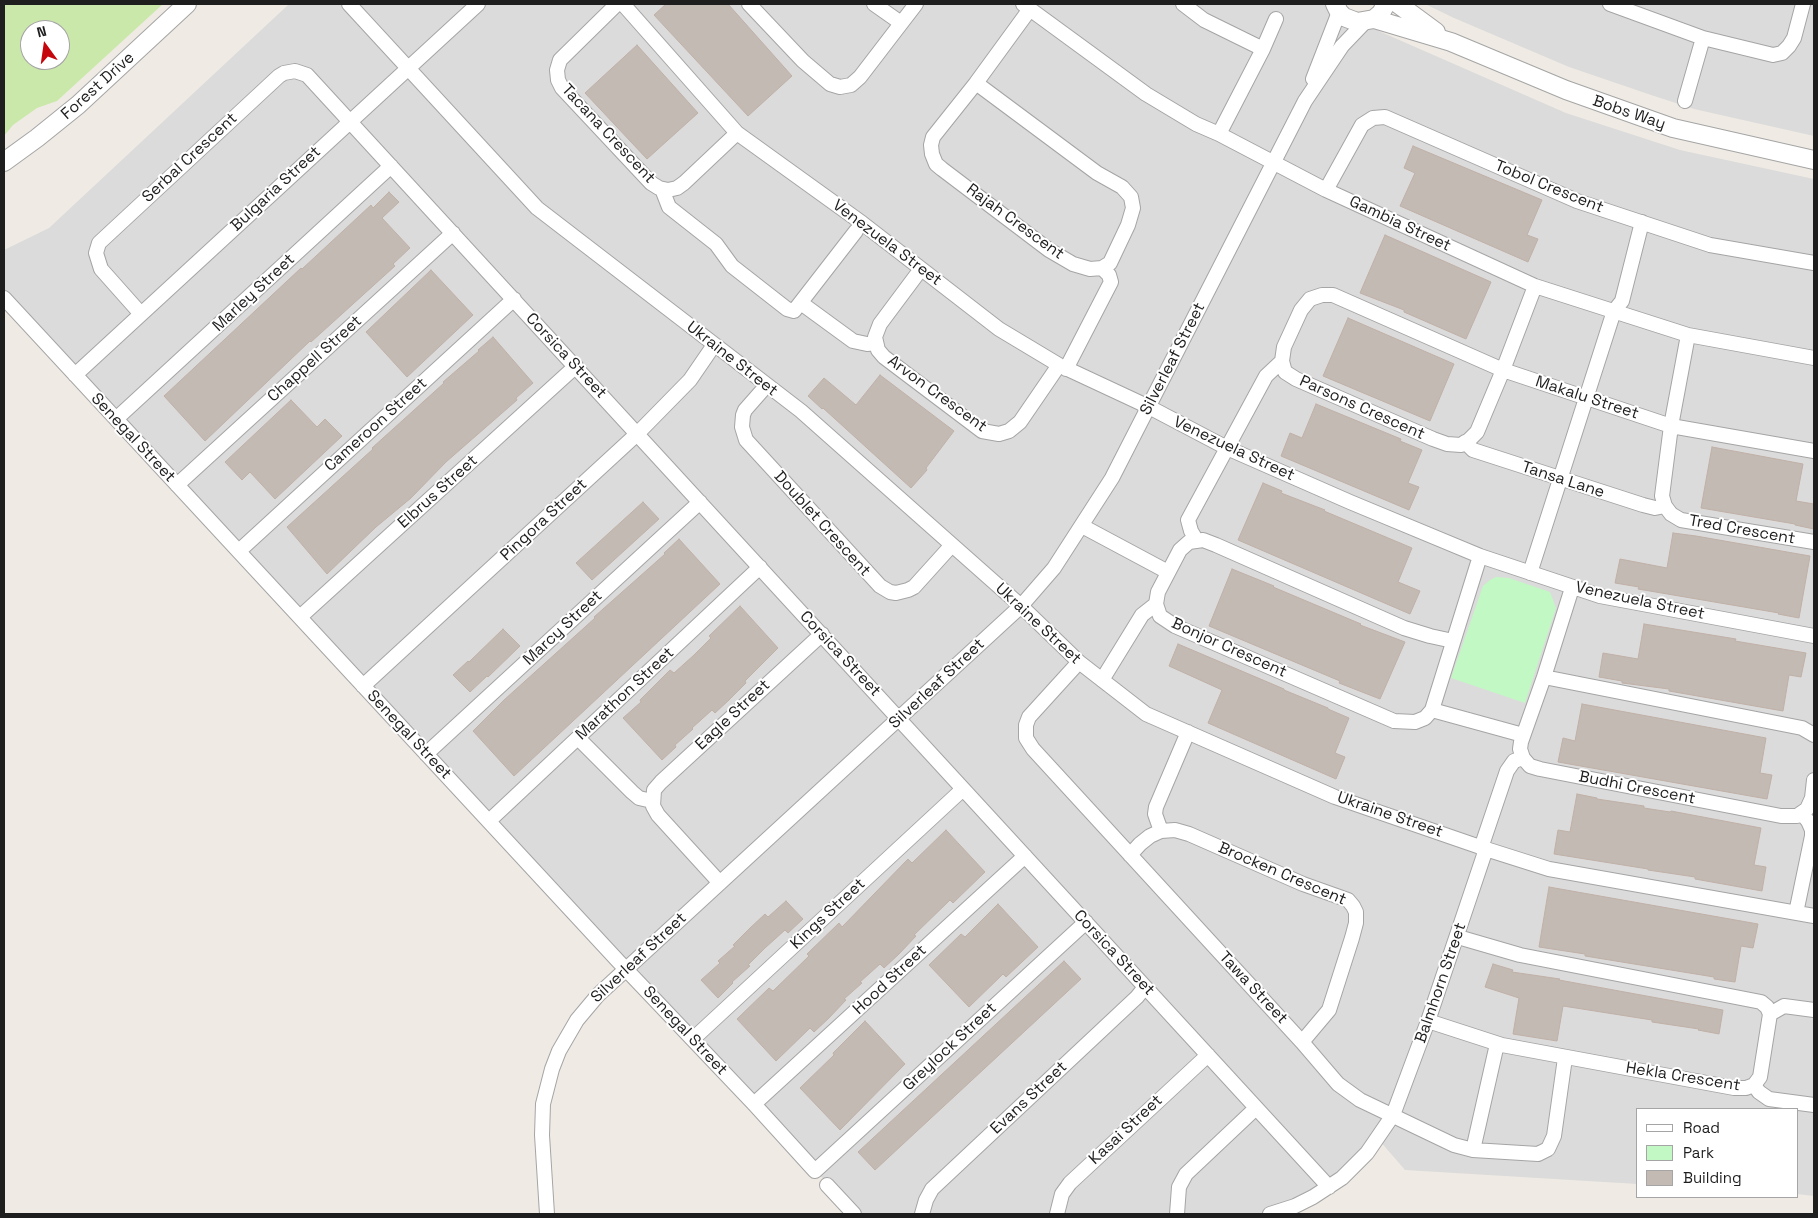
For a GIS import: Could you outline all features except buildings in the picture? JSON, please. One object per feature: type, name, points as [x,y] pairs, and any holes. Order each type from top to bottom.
[{"type":"street","name":"Forest Drive","points":[[4,162],[78,105],[187,4]]},
{"type":"street","name":"Ukraine Street","points":[[349,4],[537,208],[822,429],[951,546],[1021,606],[1079,662],[1146,714],[1335,797],[1549,868],[1814,916]]},
{"type":"street","name":"Bulgaria Street","points":[[75,375],[478,4]]},
{"type":"street","name":"Tacana Crescent","points":[[617,4],[560,60],[556,70],[562,88],[651,183],[662,189],[677,188],[684,183],[737,133]]},
{"type":"street","name":"Venezuela Street","points":[[623,4],[737,133],[862,223],[999,329],[1063,367],[1148,407],[1227,448],[1480,556],[1600,596],[1814,636]]},
{"type":"street","points":[[749,4],[803,62],[830,84],[845,87],[856,82],[916,4]]},
{"type":"street","points":[[874,4],[901,23]]},
{"type":"street","points":[[1183,4],[1204,20],[1263,50]]},
{"type":"street","points":[[1369,20],[1381,13],[1386,4]]},
{"type":"street","name":"Bobs Way","points":[[1398,4],[1451,42]]},
{"type":"street","points":[[1610,4],[1703,38],[1762,54],[1773,55],[1782,53],[1794,38],[1803,4]]},
{"type":"street","name":"Rajah Crescent","points":[[1027,6],[976,83],[934,137],[931,145],[932,154],[936,164],[1049,250],[1073,264],[1090,269],[1102,268]]},
{"type":"street","name":"Gambia Street","points":[[1027,6],[1146,94],[1196,124],[1326,190],[1535,286],[1688,335],[1814,358]]},
{"type":"street","name":"Bobs Way","points":[[1337,8],[1350,20],[1369,20],[1451,42],[1566,90],[1673,128],[1814,160]]},
{"type":"street","name":"Silverleaf Street","points":[[1305,101],[1337,8]]},
{"type":"street","points":[[1219,134],[1263,50],[1276,19]]},
{"type":"street","name":"Silverleaf Street","points":[[547,1214],[542,1120],[546,1088],[559,1051],[577,1020],[598,995],[1021,606],[1054,568],[1112,478],[1305,101],[1342,46],[1369,20]]},
{"type":"street","points":[[1686,101],[1703,38]]},
{"type":"street","name":"Serbal Crescent","points":[[141,314],[101,269],[96,253],[102,239],[284,73],[296,71],[307,75],[350,121]]},
{"type":"street","points":[[976,83],[1098,173],[1122,187],[1131,197],[1133,208],[1128,224],[1110,263],[1102,268]]},
{"type":"street","name":"Tobol Crescent","points":[[1326,190],[1362,124],[1373,118],[1385,117],[1577,201],[1710,245],[1814,263]]},
{"type":"street","name":"Corsica Street","points":[[350,121],[1330,1187]]},
{"type":"street","name":"Marley Street","points":[[116,420],[391,166]]},
{"type":"street","points":[[662,189],[669,207],[716,244],[732,266],[787,309],[794,311],[856,231]]},
{"type":"street","points":[[1530,573],[1614,311],[1622,301],[1642,222]]},
{"type":"street","name":"Chappell Street","points":[[177,485],[453,233]]},
{"type":"street","name":"Arvon Crescent","points":[[921,270],[880,324],[875,337],[878,350],[884,357],[982,431],[988,434],[999,434],[1009,431],[1020,422],[1063,367],[1111,282],[1109,275],[1102,268]]},
{"type":"street","points":[[1465,442],[1477,432],[1535,286]]},
{"type":"street","points":[[1453,641],[1404,628],[1216,545],[1203,540],[1197,541],[1191,531],[1188,520],[1266,376],[1282,361],[1284,347],[1301,310],[1310,299],[1322,295],[1333,295],[1503,370]]},
{"type":"street","name":"Senegal Street","points":[[4,298],[815,1171]]},
{"type":"street","name":"Cameroon Street","points":[[238,551],[514,299]]},
{"type":"street","points":[[801,303],[853,341],[867,344],[876,343]]},
{"type":"street","points":[[1665,506],[1662,496],[1671,426],[1688,335]]},
{"type":"street","name":"Pingora Street","points":[[363,686],[637,434],[690,380],[714,345]]},
{"type":"street","name":"Parsons Crescent","points":[[1282,361],[1285,372],[1296,379],[1447,444],[1461,445],[1465,442]]},
{"type":"street","name":"Elbrus Street","points":[[300,617],[576,366]]},
{"type":"street","name":"Makalu Street","points":[[1503,370],[1671,426]]},
{"type":"street","name":"Doublet Crescent","points":[[767,385],[745,410],[743,415],[742,427],[746,440],[880,586],[896,593],[908,590],[951,546]]},
{"type":"street","points":[[1671,426],[1814,451]]},
{"type":"street","name":"Tansa Lane","points":[[1465,442],[1473,450],[1642,505],[1656,508],[1665,506]]},
{"type":"street","name":"Marcy Street","points":[[426,754],[700,502]]},
{"type":"street","name":"Tred Crescent","points":[[1665,506],[1671,514],[1681,520],[1814,542]]},
{"type":"street","points":[[1082,526],[1168,572]]},
{"type":"street","name":"Bonjor Crescent","points":[[1197,541],[1189,542],[1180,550],[1158,592],[1156,604],[1160,616],[1175,626],[1394,722],[1415,722],[1425,718],[1432,710]]},
{"type":"street","points":[[1480,556],[1432,710],[1523,735]]},
{"type":"street","name":"Marathon Street","points":[[489,821],[760,567]]},
{"type":"street","points":[[1523,758],[1520,749],[1523,735],[1544,677],[1572,588]]},
{"type":"street","points":[[1102,680],[1142,615],[1156,604]]},
{"type":"street","name":"Eagle Street","points":[[652,800],[657,785],[822,634]]},
{"type":"street","name":"Tawa Street","points":[[1079,662],[1029,717],[1026,724],[1026,738],[1033,749],[1302,1042],[1338,1084],[1360,1100],[1444,1142],[1473,1150],[1532,1155],[1543,1152],[1552,1143],[1565,1058]]},
{"type":"street","points":[[1544,677],[1802,728],[1814,735]]},
{"type":"street","points":[[1130,855],[1145,840],[1162,831],[1155,814],[1156,807],[1188,732]]},
{"type":"street","points":[[578,738],[624,786],[639,798],[652,800],[658,815],[720,883]]},
{"type":"street","name":"Balmhorn Street","points":[[1393,1115],[1458,936],[1507,771],[1514,761],[1523,758]]},
{"type":"street","name":"Budhi Crescent","points":[[1523,758],[1530,766],[1540,769],[1781,816],[1797,816],[1801,813]]},
{"type":"street","points":[[1796,913],[1812,836],[1812,830],[1808,821],[1801,813],[1807,809],[1812,798],[1814,780]]},
{"type":"street","name":"Kings Street","points":[[693,1039],[963,789]]},
{"type":"street","name":"Brocken Crescent","points":[[1162,831],[1175,830],[1189,834],[1303,884],[1348,900],[1353,906],[1356,912],[1356,923],[1329,1010],[1302,1042]]},
{"type":"street","name":"Hood Street","points":[[754,1104],[1025,856]]},
{"type":"street","name":"Greylock Street","points":[[815,1171],[1086,922]]},
{"type":"street","points":[[1458,936],[1520,955],[1761,1002],[1767,1007],[1770,1014],[1784,1006],[1814,1010]]},
{"type":"street","name":"Evans Street","points":[[922,1214],[932,1189],[1137,997],[1145,987]]},
{"type":"street","name":"Hekla Crescent","points":[[1428,1021],[1498,1044],[1734,1088],[1746,1088],[1754,1084],[1760,1077],[1770,1014]]},
{"type":"street","points":[[1473,1150],[1498,1044]]},
{"type":"street","name":"Kasai Street","points":[[1057,1214],[1062,1194],[1070,1183],[1208,1055]]},
{"type":"street","points":[[1754,1084],[1759,1092],[1770,1099],[1814,1105]]},
{"type":"street","points":[[1177,1214],[1179,1187],[1186,1174],[1256,1108]]},
{"type":"street","points":[[1270,1214],[1296,1206],[1330,1187],[1354,1168],[1367,1153],[1393,1115]]},
{"type":"street","points":[[827,1185],[854,1214]]},
{"type":"shaded area","points":[[289,4],[1328,4],[1381,32],[1566,113],[1680,150],[1814,179],[1814,1196],[1798,1194],[1798,1108],[1636,1108],[1636,1184],[1405,1170],[1379,1140],[1342,1177],[1267,1214],[856,1214],[4,300],[4,250],[49,228]]},
{"type":"shaded area","points":[[1425,4],[1814,4],[1814,136],[1694,109],[1651,95],[1569,67]]},
{"type":"green space","points":[[4,4],[163,4],[57,101],[37,108],[13,125],[4,136]]},
{"type":"green space","points":[[1496,577],[1509,578],[1550,592],[1556,608],[1525,703],[1451,678],[1483,586]]}]
